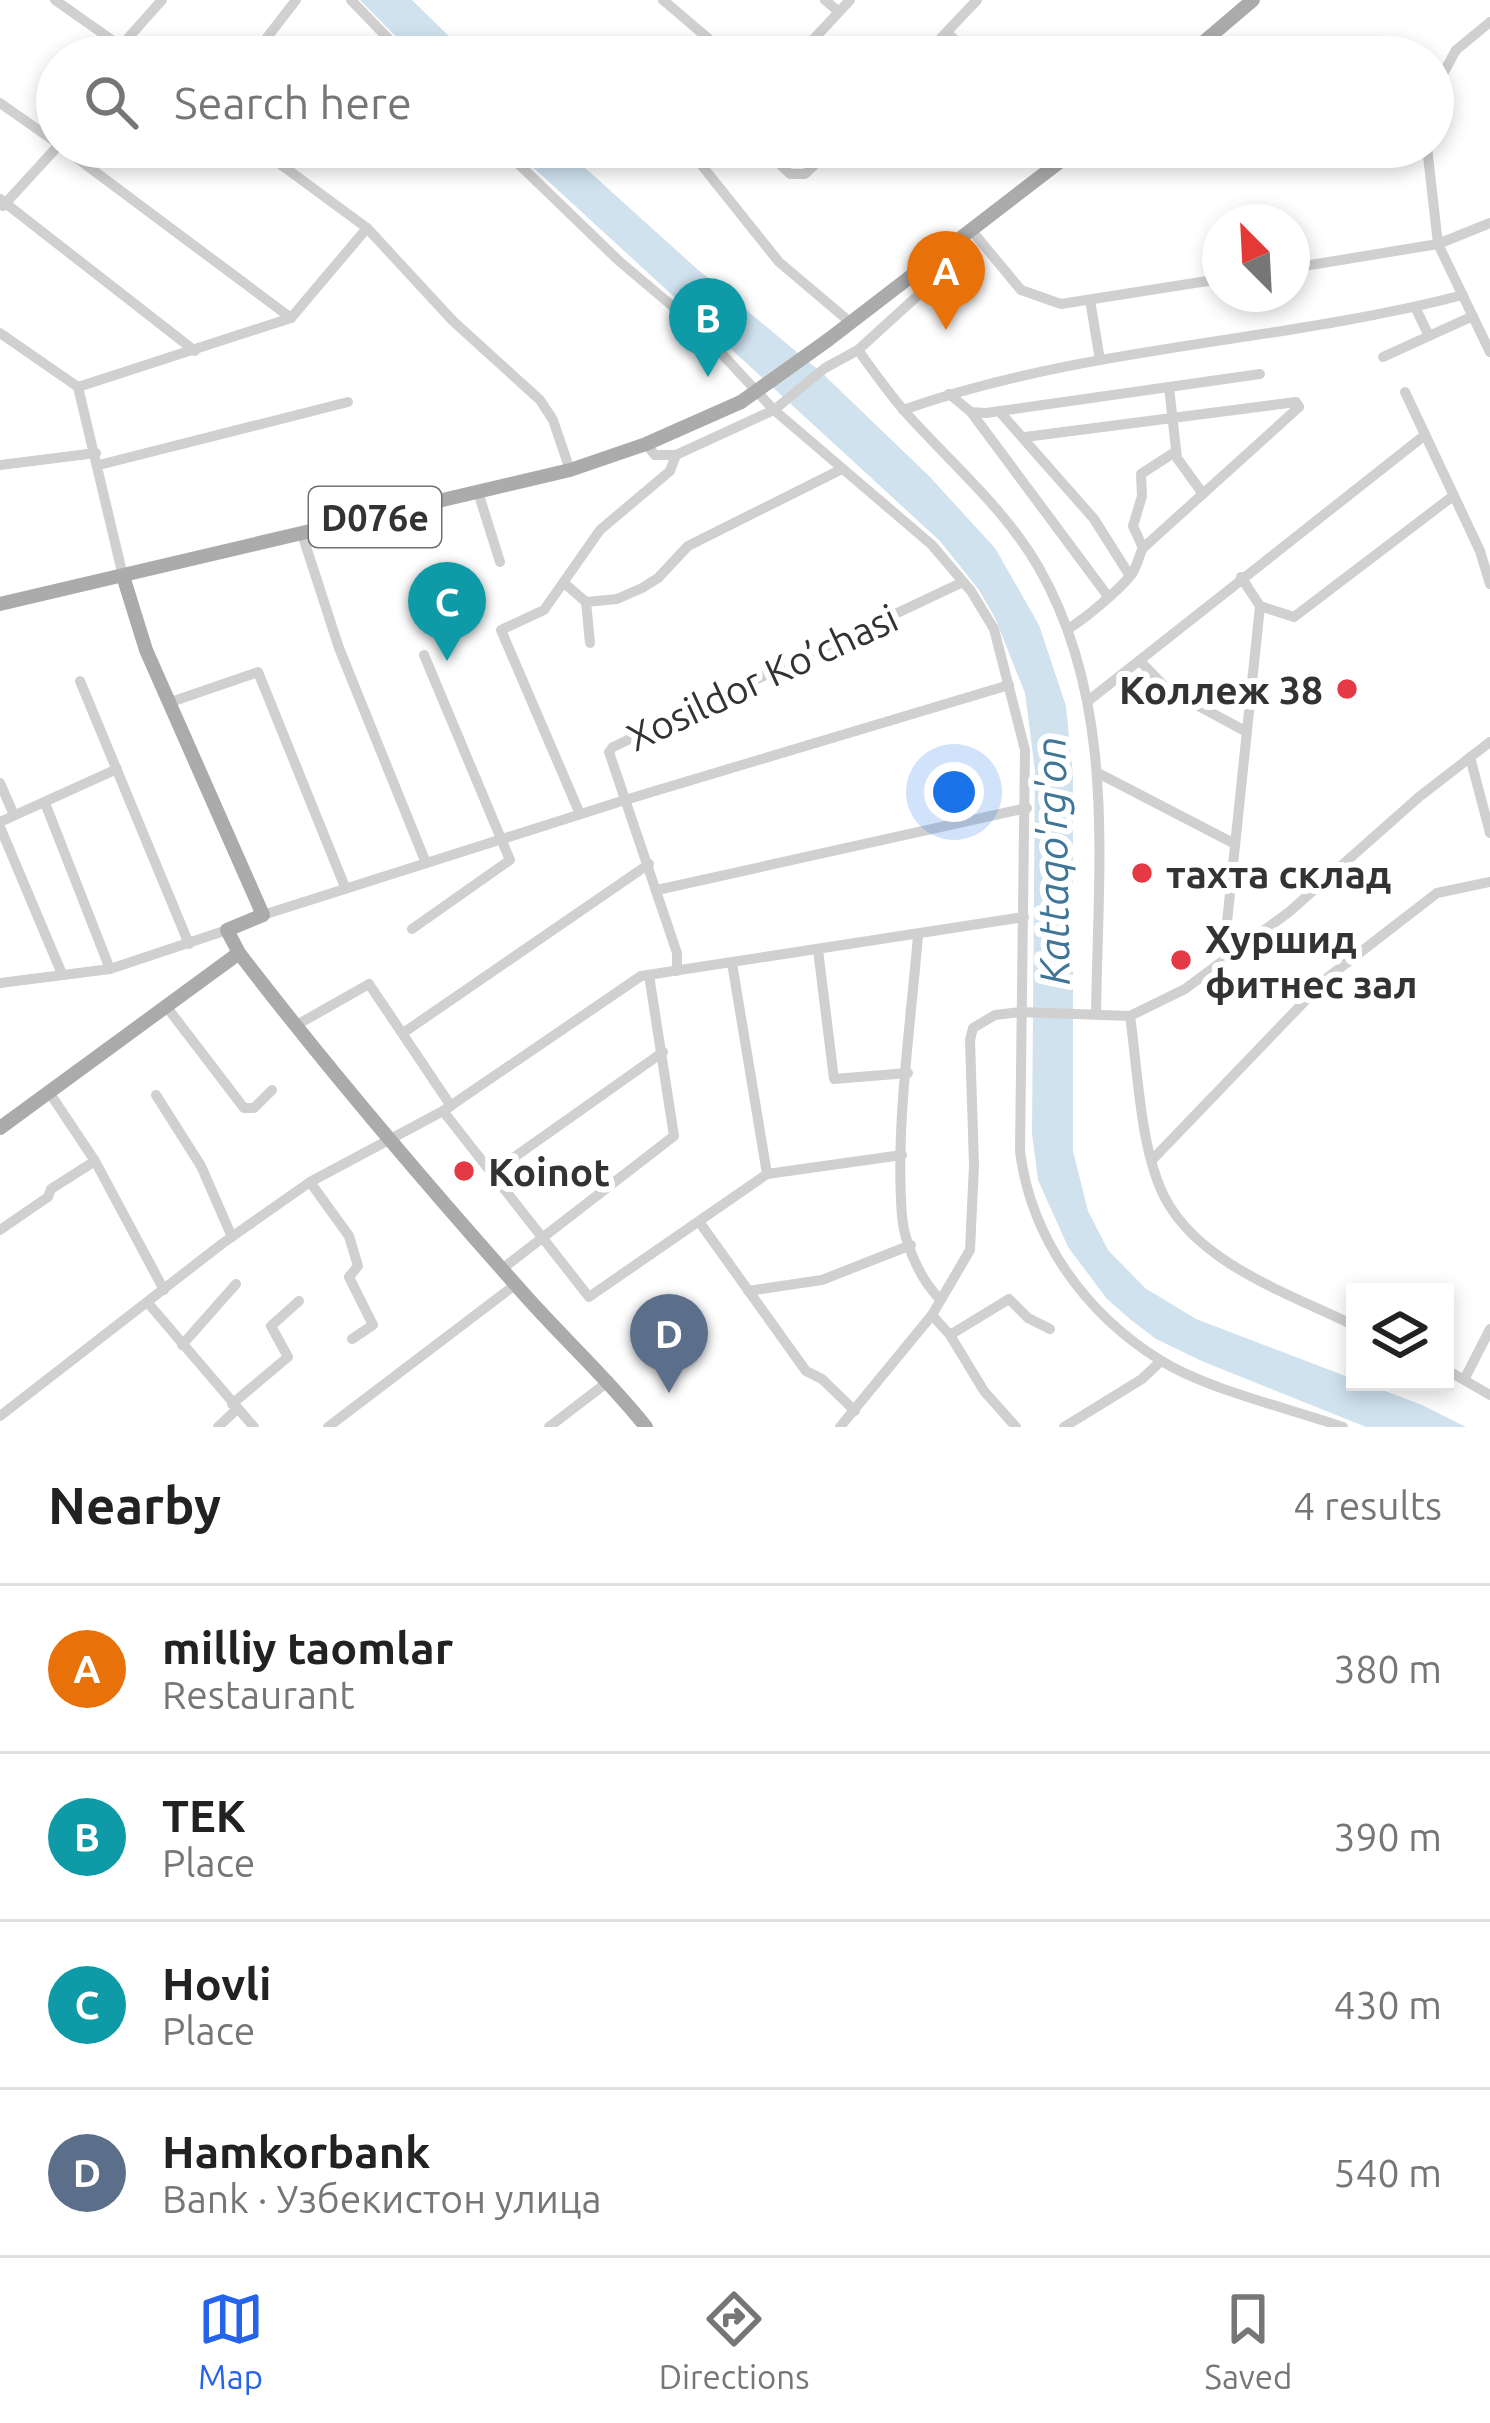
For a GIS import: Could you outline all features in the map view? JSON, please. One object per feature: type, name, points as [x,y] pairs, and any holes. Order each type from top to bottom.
[{"type":"main road","points":[[1206,36],[1234,7],[1253,0]]},
{"type":"main road","name":"D076e","points":[[0,604],[570,470],[646,444],[742,402],[794,368],[1054,168]]},
{"type":"main road","points":[[123,576],[129,604],[168,703],[263,915],[227,930],[239,953],[388,1142],[646,1427]]},
{"type":"main road","points":[[0,1128],[239,953]]},
{"type":"street","points":[[55,0],[107,36]]},
{"type":"street","points":[[130,36],[162,0]]},
{"type":"street","points":[[268,36],[296,0]]},
{"type":"street","points":[[351,0],[386,36]]},
{"type":"street","points":[[663,0],[705,36]]},
{"type":"street","points":[[825,0],[839,12]]},
{"type":"street","points":[[817,36],[850,0]]},
{"type":"street","points":[[944,36],[975,0]]},
{"type":"street","points":[[1454,54],[1490,22]]},
{"type":"street","points":[[947,33],[950,36]]},
{"type":"street","points":[[0,103],[36,129]]},
{"type":"street","points":[[37,168],[2,203],[195,351]]},
{"type":"street","points":[[89,168],[291,318]]},
{"type":"street","points":[[286,168],[367,228],[453,321],[540,400],[553,420],[570,470]]},
{"type":"street","points":[[523,168],[696,326],[842,469],[932,545],[994,629],[1025,750],[1023,1175],[1051,1249],[1108,1319],[1161,1361],[1343,1427]]},
{"type":"street","points":[[705,168],[779,262],[850,322]]},
{"type":"street","points":[[784,168],[790,174],[806,175],[813,168]]},
{"type":"street","points":[[1048,168],[1051,171]]},
{"type":"street","points":[[1429,168],[1438,244],[1490,352]]},
{"type":"street","points":[[1310,265],[1438,244],[1490,223]]},
{"type":"street","points":[[78,388],[291,318],[367,228]]},
{"type":"street","points":[[971,231],[1021,290],[1061,304],[1202,282]]},
{"type":"street","points":[[646,444],[656,455],[676,455],[778,407],[825,368],[858,350],[925,289],[952,245]]},
{"type":"street","points":[[903,410],[949,394],[1100,360],[1415,308],[1463,295]]},
{"type":"street","points":[[1090,300],[1100,360]]},
{"type":"street","points":[[1415,308],[1429,336]]},
{"type":"street","points":[[1383,357],[1473,316]]},
{"type":"street","points":[[0,333],[78,388],[123,576]]},
{"type":"street","points":[[858,350],[903,410],[1006,522],[1038,566],[1068,629],[1088,700],[1098,773],[1089,1014]]},
{"type":"street","points":[[971,412],[1260,374]]},
{"type":"street","points":[[1169,387],[1175,452],[1203,494]]},
{"type":"street","points":[[1405,392],[1480,551],[1490,584]]},
{"type":"street","points":[[949,394],[971,412],[1107,596]]},
{"type":"street","points":[[0,465],[97,459],[348,402]]},
{"type":"street","points":[[1025,437],[1300,404],[1144,548],[1130,576],[1093,613],[1068,629]]},
{"type":"street","points":[[1000,411],[1094,519],[1130,576]]},
{"type":"street","points":[[1088,700],[1425,435]]},
{"type":"street","points":[[1144,548],[1133,526],[1142,496],[1141,474],[1175,452]]},
{"type":"street","points":[[580,814],[501,630],[544,610],[600,530],[670,471],[676,455]]},
{"type":"street","points":[[586,602],[617,599],[642,589],[688,546],[842,469]]},
{"type":"street","points":[[478,492],[500,562]]},
{"type":"street","points":[[1241,577],[1260,606],[1294,617],[1453,496]]},
{"type":"street","points":[[302,534],[339,648],[426,862]]},
{"type":"street","name":"Xosildor Ko’chasi","points":[[625,800],[609,752],[613,747],[963,581]]},
{"type":"street","points":[[564,583],[586,602],[590,643]]},
{"type":"street","points":[[1231,957],[1226,932],[1260,606]]},
{"type":"street","points":[[412,929],[510,860],[424,655]]},
{"type":"street","points":[[1140,661],[1167,688],[1247,732]]},
{"type":"street","points":[[168,703],[258,672],[345,887]]},
{"type":"street","points":[[80,681],[189,944]]},
{"type":"street","points":[[263,915],[1009,685]]},
{"type":"street","points":[[840,1427],[932,1315],[970,1250],[973,1028],[994,1015],[1024,1012],[1130,1016],[1185,989],[1231,957],[1490,742]]},
{"type":"street","points":[[1470,758],[1490,833]]},
{"type":"street","points":[[62,974],[0,825],[117,769]]},
{"type":"street","points":[[1098,773],[1235,844]]},
{"type":"street","points":[[0,783],[14,815]]},
{"type":"street","points":[[625,800],[677,952],[677,971]]},
{"type":"street","points":[[45,803],[110,969]]},
{"type":"street","points":[[657,890],[1027,808]]},
{"type":"street","points":[[403,1033],[649,864]]},
{"type":"street","points":[[1153,1159],[1327,978],[1437,893],[1490,882]]},
{"type":"street","points":[[0,1416],[310,1182],[447,1108],[641,976],[1024,917]]},
{"type":"street","points":[[0,983],[110,969],[227,930]]},
{"type":"street","points":[[918,935],[902,1155],[902,1221],[926,1286],[940,1299]]},
{"type":"street","points":[[818,950],[833,1079],[908,1073]]},
{"type":"street","points":[[732,963],[767,1174]]},
{"type":"street","points":[[502,1269],[674,1136],[649,975]]},
{"type":"street","points":[[295,1026],[369,984],[492,1173],[589,1297],[767,1174],[902,1155]]},
{"type":"street","points":[[166,1006],[244,1108],[254,1108],[272,1090]]},
{"type":"street","points":[[1130,1016],[1153,1159],[1163,1195],[1180,1222],[1242,1269],[1346,1321]]},
{"type":"street","points":[[492,1173],[663,1052]]},
{"type":"street","points":[[49,1092],[95,1161],[164,1290]]},
{"type":"street","points":[[156,1095],[201,1166],[232,1237]]},
{"type":"street","points":[[0,1230],[95,1161]]},
{"type":"street","points":[[310,1182],[356,1251],[358,1266],[349,1277],[373,1324],[352,1339]]},
{"type":"street","points":[[700,1223],[806,1371],[822,1379],[855,1411]]},
{"type":"street","points":[[748,1291],[822,1280],[911,1245]]},
{"type":"street","points":[[182,1345],[236,1284]]},
{"type":"street","points":[[328,1427],[515,1285]]},
{"type":"street","points":[[950,1335],[1009,1299],[1028,1318],[1050,1329]]},
{"type":"street","points":[[218,1427],[288,1357],[271,1326],[299,1301]]},
{"type":"street","points":[[148,1304],[254,1427]]},
{"type":"street","points":[[932,1315],[984,1391],[1016,1427]]},
{"type":"street","points":[[1465,1378],[1490,1330]]},
{"type":"street","points":[[1064,1427],[1142,1379],[1161,1361]]},
{"type":"street","points":[[1454,1373],[1490,1395]]},
{"type":"street","points":[[549,1427],[609,1381]]},
{"type":"water","points":[[360,0],[412,0],[449,36],[395,36]]},
{"type":"water","name":"Kattaqo'rg'on","points":[[534,168],[585,168],[823,374],[929,476],[995,548],[1039,625],[1066,706],[1073,776],[1073,1151],[1088,1211],[1108,1250],[1145,1288],[1196,1319],[1346,1376],[1346,1391],[1385,1391],[1466,1427],[1366,1427],[1204,1362],[1156,1339],[1131,1320],[1107,1299],[1068,1247],[1038,1180],[1032,1134],[1035,770],[1025,693],[979,590],[940,541]]},
{"type":"place","name":"milliy taomlar","points":[[946,330]]},
{"type":"place","name":"TEK","points":[[708,377]]},
{"type":"place","name":"Hovli","points":[[447,661]]},
{"type":"place","name":"Коллеж 38","points":[[1347,689]]},
{"type":"place","name":"тахта склад","points":[[1142,873]]},
{"type":"place","name":"Хуршид фитнес зал","points":[[1181,960]]},
{"type":"place","name":"Koinot","points":[[464,1171]]},
{"type":"place","name":"Hamkorbank","points":[[669,1393]]}]
